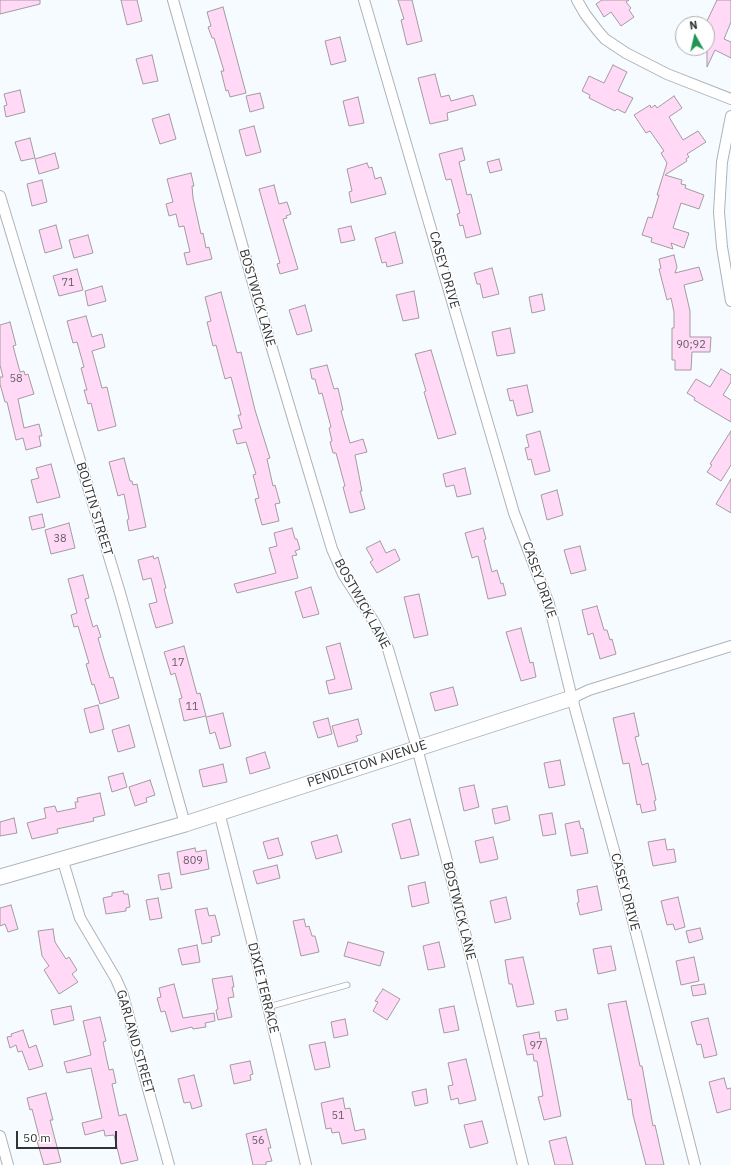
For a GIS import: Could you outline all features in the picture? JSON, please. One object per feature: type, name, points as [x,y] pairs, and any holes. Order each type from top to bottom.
[{"type":"street","name":"BOSTWICK LANE","points":[[173,0],[262,315],[332,549],[343,574],[374,622],[388,649],[417,748],[446,857],[523,1165]]},
{"type":"street","name":"CASEY DRIVE","points":[[364,0],[514,513],[549,604],[572,698],[625,890],[695,1165]]},
{"type":"street","points":[[577,0],[585,14],[605,39],[626,53],[668,74],[731,99]]},
{"type":"street","points":[[731,116],[722,162],[719,212],[722,247],[731,301]]},
{"type":"street","name":"BOUTIN STREET","points":[[0,196],[122,600],[185,824]]},
{"type":"street","name":"PENDLETON AVENUE","points":[[0,877],[185,824],[572,698],[589,690],[731,646]]},
{"type":"street","name":"DIXIE TERRACE","points":[[219,812],[306,1165]]},
{"type":"street","name":"GARLAND STREET","points":[[62,858],[80,918],[116,979],[123,995],[169,1165]]},
{"type":"street","points":[[0,1136],[8,1165]]},
{"type":"lane","points":[[268,1007],[347,985]]},
{"type":"building","points":[[0,0],[40,0],[40,4],[0,14]]},
{"type":"building","points":[[121,0],[137,0],[142,21],[127,25]]},
{"type":"building","points":[[398,0],[412,0],[422,41],[407,45],[401,20],[404,19]]},
{"type":"building","points":[[602,0],[629,0],[626,2],[631,8],[629,10],[634,17],[621,26],[611,12],[604,17],[596,4]]},
{"type":"building","points":[[717,0],[731,0],[731,22],[724,39],[731,42],[731,58],[715,50],[715,16],[709,16]]},
{"type":"building","points":[[223,7],[246,93],[230,97],[228,90],[226,91],[221,71],[224,71],[214,38],[212,38],[208,27],[211,26],[207,12]]},
{"type":"building","points":[[340,37],[346,61],[331,65],[325,41]]},
{"type":"building","points":[[152,55],[158,81],[143,84],[136,59]]},
{"type":"building","points":[[707,56],[712,56],[707,67]]},
{"type":"building","points":[[613,65],[627,72],[618,91],[633,98],[625,113],[617,109],[615,111],[589,98],[590,95],[582,91],[589,76],[604,83]]},
{"type":"building","points":[[435,74],[441,97],[449,95],[451,101],[473,95],[476,105],[447,113],[448,120],[430,124],[418,78]]},
{"type":"building","points":[[20,90],[25,112],[6,117],[4,106],[7,105],[4,94]]},
{"type":"building","points":[[260,93],[264,108],[250,112],[246,96]]},
{"type":"building","points":[[674,96],[682,108],[669,117],[683,140],[698,131],[706,142],[687,154],[689,157],[686,159],[687,161],[665,175],[682,180],[681,184],[686,185],[685,188],[704,195],[699,209],[681,203],[673,228],[689,233],[684,248],[671,243],[673,249],[651,242],[652,238],[642,235],[648,217],[652,218],[659,195],[657,195],[667,163],[661,153],[664,151],[650,131],[646,133],[634,115],[650,105],[651,108],[655,105],[657,108]]},
{"type":"building","points":[[358,97],[364,123],[349,126],[343,101]]},
{"type":"building","points":[[169,114],[176,139],[160,144],[152,119]]},
{"type":"building","points":[[254,126],[261,152],[246,156],[239,130]]},
{"type":"building","points":[[30,138],[35,158],[21,161],[15,142]]},
{"type":"building","points":[[462,148],[465,160],[459,162],[467,195],[471,194],[481,234],[466,238],[463,225],[460,226],[457,214],[460,213],[451,179],[446,180],[439,154]]},
{"type":"building","points":[[55,153],[59,168],[39,174],[35,159]]},
{"type":"building","points":[[499,159],[502,170],[490,173],[487,162]]},
{"type":"building","points":[[367,163],[369,168],[372,167],[375,179],[381,177],[386,194],[351,203],[349,192],[352,191],[347,169]]},
{"type":"building","points":[[191,173],[194,186],[192,186],[193,198],[201,234],[203,233],[206,248],[209,247],[212,259],[187,265],[184,253],[190,252],[184,226],[179,227],[176,214],[169,216],[166,204],[173,202],[167,179]]},
{"type":"building","points":[[42,180],[47,202],[32,206],[27,184]]},
{"type":"building","points":[[274,185],[279,204],[287,202],[291,214],[286,216],[287,218],[283,219],[298,269],[280,274],[277,264],[280,263],[259,189]]},
{"type":"building","points":[[56,225],[62,248],[45,253],[39,230]]},
{"type":"building","points":[[351,226],[355,240],[341,243],[338,229]]},
{"type":"building","points":[[395,232],[403,263],[387,267],[386,262],[382,263],[375,238]]},
{"type":"building","points":[[88,235],[93,253],[74,258],[69,240]]},
{"type":"building","points":[[674,255],[677,267],[675,273],[699,267],[703,280],[684,285],[690,311],[690,337],[711,337],[710,352],[692,352],[691,370],[675,370],[675,360],[672,360],[672,328],[674,328],[674,312],[671,298],[667,300],[659,269],[661,268],[659,259]]},
{"type":"building","points":[[492,268],[499,294],[483,298],[480,284],[477,284],[474,273]]},
{"type":"building","points":[[77,269],[83,290],[59,296],[53,276]]},
{"type":"building","points":[[102,286],[106,301],[88,306],[85,291]]},
{"type":"building","points":[[414,291],[419,318],[403,321],[396,295]]},
{"type":"building","points":[[221,292],[237,353],[241,352],[255,410],[270,458],[267,459],[273,486],[275,485],[280,503],[275,504],[279,521],[262,525],[255,499],[259,498],[253,475],[256,474],[246,442],[237,444],[233,430],[242,428],[238,415],[241,415],[231,377],[225,379],[216,345],[213,346],[207,322],[211,321],[205,297]]},
{"type":"building","points":[[542,294],[545,310],[532,313],[529,297]]},
{"type":"building","points":[[305,305],[312,331],[297,335],[289,310]]},
{"type":"building","points":[[86,316],[92,337],[102,334],[105,347],[92,351],[102,388],[107,387],[116,426],[98,431],[91,403],[88,404],[84,390],[87,390],[81,368],[84,367],[77,342],[73,343],[67,321]]},
{"type":"building","points":[[10,322],[16,345],[13,346],[20,372],[24,371],[25,375],[28,374],[34,394],[18,399],[24,428],[39,424],[42,436],[39,436],[41,446],[26,450],[23,438],[16,440],[7,402],[5,402],[0,384],[0,377],[3,377],[0,365],[0,325]]},
{"type":"building","points":[[510,328],[515,353],[497,356],[492,332]]},
{"type":"building","points":[[431,350],[456,434],[438,439],[424,392],[426,391],[415,354]]},
{"type":"building","points":[[327,365],[334,389],[338,388],[343,410],[341,411],[350,443],[363,439],[367,452],[355,455],[362,491],[360,491],[365,509],[350,513],[343,487],[345,486],[336,453],[333,453],[330,442],[332,441],[329,428],[331,427],[322,393],[319,394],[315,379],[312,379],[310,369]]},
{"type":"building","points":[[721,369],[731,375],[731,382],[723,395],[731,400],[731,422],[694,400],[695,398],[687,393],[696,379],[710,387]]},
{"type":"building","points":[[527,385],[533,412],[517,416],[513,400],[510,401],[507,389]]},
{"type":"building","points":[[540,431],[550,471],[535,475],[531,459],[528,460],[525,448],[529,447],[526,435]]},
{"type":"building","points":[[731,431],[731,465],[721,481],[707,472],[712,465],[710,464]]},
{"type":"building","points":[[124,458],[130,481],[132,481],[133,485],[137,484],[146,527],[129,531],[127,520],[129,519],[124,494],[118,496],[109,462]]},
{"type":"building","points":[[51,464],[60,497],[37,503],[31,480],[39,478],[36,468]]},
{"type":"building","points":[[465,468],[471,494],[457,497],[454,485],[446,487],[443,474]]},
{"type":"building","points":[[731,479],[731,513],[716,504]]},
{"type":"building","points":[[557,490],[563,515],[547,520],[541,495]]},
{"type":"building","points":[[42,514],[45,527],[32,530],[29,517]]},
{"type":"building","points":[[69,523],[75,548],[51,554],[45,530]]},
{"type":"building","points":[[292,528],[300,549],[295,551],[297,555],[292,556],[298,578],[237,593],[234,584],[276,573],[269,548],[277,546],[274,533]]},
{"type":"building","points":[[483,528],[486,539],[484,540],[492,572],[497,570],[501,584],[503,583],[506,595],[488,599],[478,556],[472,558],[465,533]]},
{"type":"building","points":[[380,541],[386,553],[395,549],[400,560],[377,573],[370,562],[373,560],[366,548]]},
{"type":"building","points":[[580,546],[586,570],[571,574],[564,550]]},
{"type":"building","points":[[153,556],[154,559],[158,557],[166,588],[164,589],[173,623],[156,628],[149,604],[157,602],[151,578],[143,580],[138,560]]},
{"type":"building","points":[[83,575],[89,598],[85,599],[93,627],[97,625],[101,637],[98,638],[104,659],[110,678],[113,677],[119,698],[100,704],[94,684],[92,685],[86,664],[89,663],[78,626],[74,627],[71,615],[77,613],[68,579]]},
{"type":"building","points":[[311,587],[319,614],[303,618],[295,592]]},
{"type":"building","points":[[419,594],[428,635],[414,638],[404,597]]},
{"type":"building","points":[[597,606],[604,630],[607,630],[610,640],[612,639],[616,654],[600,659],[593,633],[588,635],[582,610]]},
{"type":"building","points":[[521,628],[530,663],[533,662],[536,677],[521,681],[506,632]]},
{"type":"building","points":[[340,643],[352,689],[329,694],[326,681],[335,679],[326,647]]},
{"type":"building","points":[[184,646],[197,694],[200,693],[206,716],[184,721],[179,699],[182,698],[175,673],[171,675],[164,652]]},
{"type":"building","points":[[453,687],[458,705],[435,711],[430,693]]},
{"type":"building","points":[[98,705],[104,729],[90,733],[84,709]]},
{"type":"building","points":[[223,713],[231,746],[220,749],[215,732],[210,734],[206,717]]},
{"type":"building","points":[[634,713],[639,736],[635,737],[642,765],[648,763],[656,800],[654,801],[656,810],[642,813],[640,804],[637,805],[629,763],[623,764],[613,718]]},
{"type":"building","points":[[328,718],[332,734],[318,738],[313,722]]},
{"type":"building","points":[[358,719],[362,734],[356,736],[358,741],[338,747],[332,726]]},
{"type":"building","points":[[129,725],[135,747],[118,752],[112,730]]},
{"type":"building","points":[[265,752],[270,768],[250,774],[246,758]]},
{"type":"building","points":[[560,760],[565,785],[549,788],[544,763]]},
{"type":"building","points":[[223,764],[227,782],[203,787],[199,770]]},
{"type":"building","points":[[123,773],[127,787],[112,792],[108,777]]},
{"type":"building","points":[[150,780],[155,795],[146,798],[147,802],[135,806],[129,787]]},
{"type":"building","points":[[474,785],[479,807],[464,811],[459,788]]},
{"type":"building","points":[[100,793],[105,815],[93,818],[94,821],[57,829],[58,833],[32,839],[27,823],[46,818],[44,808],[55,806],[57,812],[76,808],[75,802],[78,802],[77,798]]},
{"type":"building","points":[[507,806],[510,820],[495,824],[492,809]]},
{"type":"building","points":[[552,813],[556,834],[543,836],[539,815]]},
{"type":"building","points":[[14,818],[17,833],[0,836],[0,822]]},
{"type":"building","points":[[410,819],[419,855],[401,859],[392,824]]},
{"type":"building","points":[[579,821],[581,829],[583,828],[588,853],[571,856],[565,824]]},
{"type":"building","points":[[337,835],[342,852],[316,859],[311,842]]},
{"type":"building","points":[[493,837],[498,859],[480,863],[475,841]]},
{"type":"building","points":[[278,838],[283,855],[268,859],[263,842]]},
{"type":"building","points":[[665,839],[667,850],[674,849],[676,862],[653,866],[648,842]]},
{"type":"building","points":[[195,848],[196,852],[206,850],[209,869],[181,875],[177,852]]},
{"type":"building","points":[[277,865],[280,878],[257,884],[253,871]]},
{"type":"building","points":[[169,873],[172,888],[161,890],[158,875]]},
{"type":"building","points":[[425,882],[429,903],[412,907],[408,886]]},
{"type":"building","points":[[597,886],[602,910],[580,915],[577,903],[579,902],[577,890]]},
{"type":"building","points":[[123,891],[124,894],[128,894],[130,907],[126,908],[126,911],[106,914],[103,898],[112,896],[112,893]]},
{"type":"building","points":[[506,897],[511,919],[495,923],[490,901]]},
{"type":"building","points":[[678,897],[685,927],[675,930],[673,924],[667,925],[661,901]]},
{"type":"building","points":[[158,898],[162,918],[150,920],[146,900]]},
{"type":"building","points":[[11,905],[18,929],[8,932],[5,924],[0,926],[0,908]]},
{"type":"building","points":[[207,908],[209,916],[215,915],[220,935],[211,937],[212,942],[202,944],[195,910]]},
{"type":"building","points":[[304,919],[306,927],[309,926],[312,936],[315,936],[319,952],[301,956],[293,921]]},
{"type":"building","points":[[700,928],[703,939],[689,943],[686,931]]},
{"type":"building","points":[[53,929],[55,942],[66,959],[69,957],[77,970],[72,974],[78,982],[59,994],[44,970],[49,966],[42,956],[38,931]]},
{"type":"building","points":[[348,942],[384,952],[380,966],[344,956]]},
{"type":"building","points":[[439,942],[445,967],[428,970],[423,946]]},
{"type":"building","points":[[197,945],[200,962],[182,965],[178,949]]},
{"type":"building","points":[[611,946],[616,970],[598,974],[593,949]]},
{"type":"building","points":[[523,957],[534,1004],[517,1007],[512,984],[509,984],[505,960]]},
{"type":"building","points":[[694,957],[699,981],[681,985],[676,961]]},
{"type":"building","points":[[232,976],[234,997],[228,998],[232,1017],[218,1020],[216,1010],[218,1009],[212,979]]},
{"type":"building","points":[[174,984],[183,1018],[214,1013],[215,1021],[205,1023],[206,1027],[193,1029],[192,1027],[171,1032],[165,1011],[161,1012],[157,998],[161,997],[159,988]]},
{"type":"building","points":[[704,984],[706,994],[693,996],[691,986]]},
{"type":"building","points":[[383,989],[400,999],[387,1020],[373,1011],[378,1002],[375,1001]]},
{"type":"building","points":[[626,1001],[640,1066],[642,1066],[653,1126],[655,1125],[664,1165],[646,1165],[633,1115],[631,1099],[628,1100],[608,1004]]},
{"type":"building","points":[[71,1006],[74,1020],[54,1025],[51,1010]]},
{"type":"building","points":[[454,1006],[459,1030],[444,1033],[439,1009]]},
{"type":"building","points":[[566,1009],[568,1019],[557,1021],[555,1011]]},
{"type":"building","points":[[100,1017],[106,1041],[103,1042],[109,1070],[113,1069],[116,1083],[112,1084],[119,1116],[126,1114],[138,1160],[121,1164],[114,1135],[105,1136],[104,1130],[85,1135],[82,1123],[102,1118],[91,1068],[67,1073],[64,1062],[91,1055],[83,1021]]},
{"type":"building","points":[[708,1018],[717,1055],[704,1058],[701,1044],[697,1045],[691,1022]]},
{"type":"building","points":[[345,1019],[348,1035],[334,1038],[331,1022]]},
{"type":"building","points":[[23,1030],[29,1048],[36,1045],[43,1066],[29,1070],[22,1051],[18,1052],[16,1045],[10,1048],[7,1037]]},
{"type":"building","points":[[539,1032],[540,1039],[546,1038],[561,1116],[544,1120],[538,1097],[543,1096],[537,1061],[534,1061],[533,1054],[527,1055],[523,1035]]},
{"type":"building","points":[[325,1042],[330,1067],[315,1070],[309,1045]]},
{"type":"building","points":[[466,1059],[476,1100],[459,1104],[458,1098],[451,1100],[448,1086],[453,1085],[448,1063]]},
{"type":"building","points":[[250,1061],[253,1074],[250,1075],[251,1080],[234,1084],[230,1065]]},
{"type":"building","points":[[194,1075],[202,1106],[192,1109],[190,1102],[184,1103],[178,1079]]},
{"type":"building","points":[[724,1078],[727,1089],[731,1088],[731,1109],[717,1113],[709,1082]]},
{"type":"building","points":[[426,1089],[428,1103],[415,1106],[412,1092]]},
{"type":"building","points":[[46,1093],[53,1120],[50,1120],[61,1162],[44,1165],[37,1141],[40,1140],[32,1109],[30,1110],[27,1098]]},
{"type":"building","points":[[343,1098],[345,1109],[350,1108],[355,1131],[364,1129],[366,1139],[342,1144],[339,1132],[332,1133],[331,1128],[326,1129],[321,1103]]},
{"type":"building","points":[[482,1121],[488,1143],[470,1148],[464,1125]]},
{"type":"building","points":[[266,1129],[271,1148],[268,1148],[272,1161],[266,1162],[266,1165],[253,1165],[246,1134]]},
{"type":"building","points":[[566,1137],[573,1165],[555,1165],[549,1141]]}]
